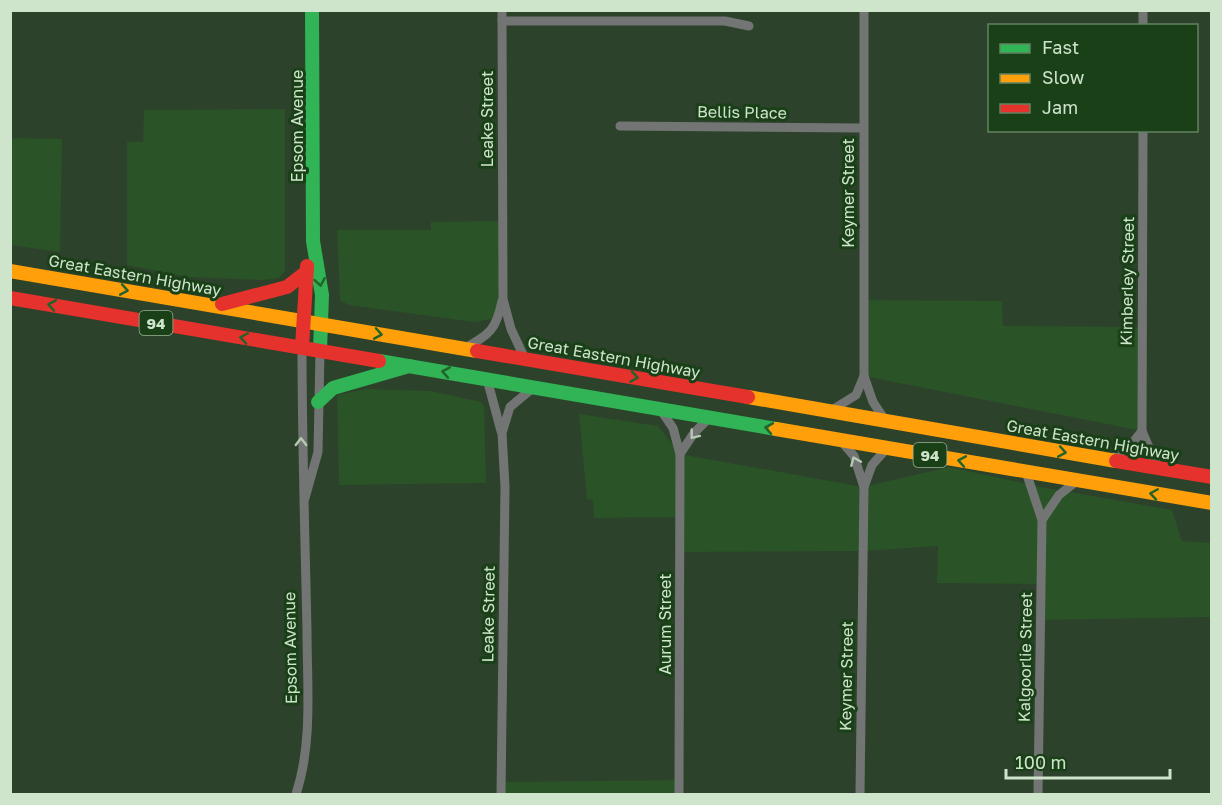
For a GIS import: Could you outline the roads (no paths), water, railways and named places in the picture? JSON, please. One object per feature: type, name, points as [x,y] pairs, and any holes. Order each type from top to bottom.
[{"type":"main road","name":"Epsom Avenue","points":[[312,10],[313,241],[322,295],[320,351]]},
{"type":"main road","name":"Epsom Avenue","points":[[302,347],[306,273],[313,241]]},
{"type":"main road","name":"Great Eastern Highway","points":[[10,271],[1212,477]]},
{"type":"main road","points":[[215,306],[287,287],[306,273]]},
{"type":"main road","name":"94","points":[[10,298],[1078,480],[1211,505]]},
{"type":"main road","points":[[318,402],[328,390],[339,385],[394,374],[410,366]]},
{"type":"street","name":"Keymer Street","points":[[864,10],[864,376],[873,402],[885,421]]},
{"type":"street","points":[[502,16],[725,21],[749,26]]},
{"type":"street","name":"Leake Street","points":[[464,349],[487,336],[497,323],[503,299],[502,16]]},
{"type":"street","name":"Bellis Place","points":[[620,126],[863,128]]},
{"type":"street","name":"Kimberley Street","points":[[1143,132],[1142,431],[1158,468]]},
{"type":"street","name":"Leake Street","points":[[503,299],[511,329],[525,359]]},
{"type":"street","name":"Epsom Avenue","points":[[296,795],[302,777],[308,723],[304,500],[301,455],[302,347]]},
{"type":"street","name":"Epsom Avenue","points":[[304,500],[311,484],[318,452],[320,351]]},
{"type":"street","points":[[830,411],[856,395],[864,376]]},
{"type":"street","name":"Leake Street","points":[[487,379],[502,433],[505,488],[501,795]]},
{"type":"street","name":"Leake Street","points":[[502,433],[510,407],[534,387]]},
{"type":"street","name":"Aurum Street","points":[[660,409],[673,428],[680,454],[679,795]]},
{"type":"street","points":[[680,454],[694,432],[710,417]]},
{"type":"street","points":[[1110,460],[1134,441],[1142,431]]},
{"type":"street","name":"Keymer Street","points":[[840,440],[854,456],[864,487],[860,795]]},
{"type":"street","name":"Keymer Street","points":[[864,487],[872,465],[887,448]]},
{"type":"street","name":"Kalgoorlie Street","points":[[1026,472],[1042,520],[1038,795]]},
{"type":"street","points":[[1042,520],[1059,495],[1078,480]]}]
